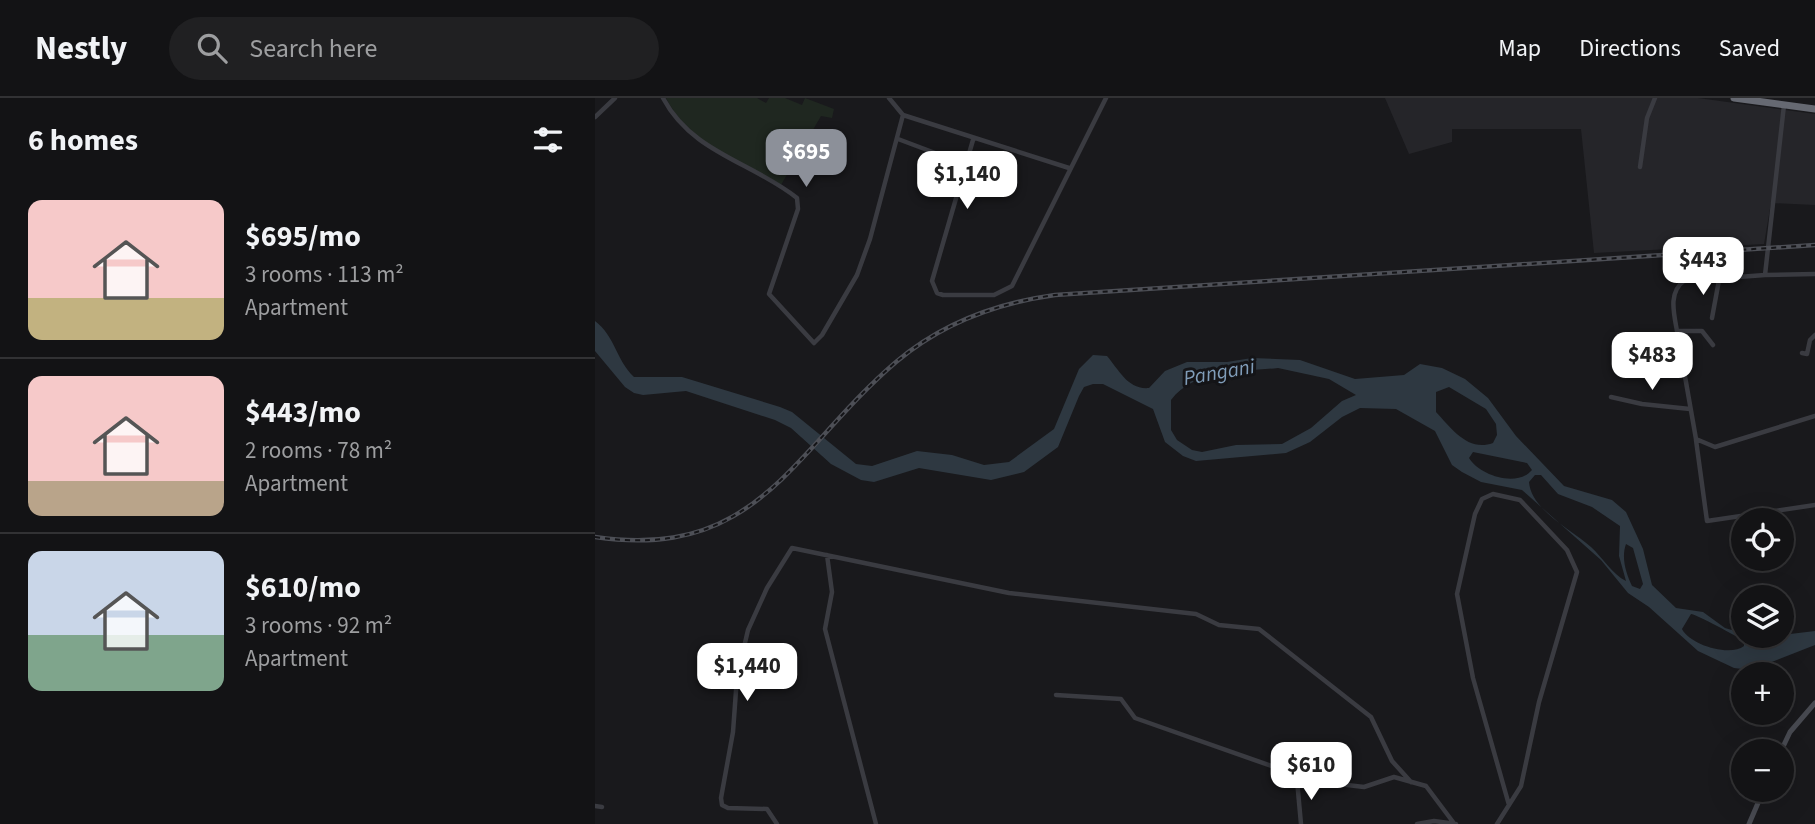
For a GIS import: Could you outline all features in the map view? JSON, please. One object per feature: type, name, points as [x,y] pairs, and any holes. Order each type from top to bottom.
[{"type":"highway","points":[[1734,98],[1815,109]]},
{"type":"main road","points":[[1787,739],[1815,703]]},
{"type":"main road","points":[[1749,824],[1758,802]]},
{"type":"street","points":[[595,117],[615,98]]},
{"type":"street","points":[[663,98],[680,125],[727,159],[797,198],[799,209],[769,295],[814,343],[822,335],[857,275],[903,115]]},
{"type":"street","points":[[889,98],[903,115],[973,140],[1069,168]]},
{"type":"street","points":[[973,140],[932,281],[937,293],[943,295],[993,295],[1012,286],[1106,98]]},
{"type":"street","points":[[1640,166],[1647,118],[1655,98]]},
{"type":"street","points":[[1765,275],[1784,105]]},
{"type":"street","points":[[898,139],[967,165]]},
{"type":"street","points":[[1815,274],[1685,281],[1678,285],[1673,298],[1707,521],[1815,505]]},
{"type":"street","points":[[1712,318],[1719,280]]},
{"type":"street","points":[[1677,331],[1702,331],[1713,345]]},
{"type":"street","points":[[1802,353],[1807,354],[1810,340],[1815,335]]},
{"type":"street","points":[[1611,397],[1642,404],[1689,409]]},
{"type":"street","points":[[1696,439],[1714,447],[1815,416]]},
{"type":"street","points":[[1497,824],[1509,806],[1521,786],[1539,702],[1577,572],[1567,550],[1520,500],[1493,494],[1482,499],[1475,514],[1457,594],[1473,678],[1509,806]]},
{"type":"street","points":[[777,824],[767,809],[729,808],[722,805],[733,732],[737,677],[748,630],[767,588],[792,548],[1009,593],[1195,614],[1219,625],[1259,629],[1371,717],[1392,761],[1411,782]]},
{"type":"street","points":[[827,555],[832,592],[825,629],[876,824]]},
{"type":"street","points":[[1056,695],[1121,699],[1135,718],[1280,769],[1297,779],[1364,787],[1394,778],[1426,786],[1455,823]]},
{"type":"street","points":[[1297,779],[1301,824]]},
{"type":"street","points":[[595,806],[603,807]]},
{"type":"street","points":[[1417,824],[1434,821],[1455,823]]},
{"type":"shaded area","points":[[666,98],[757,98],[766,103],[769,98],[785,98],[802,105],[805,98],[834,109],[832,118],[821,116],[781,185],[701,139],[687,127]]},
{"type":"shaded area","points":[[1385,98],[1698,98],[1815,114],[1815,205],[1771,203],[1764,244],[1594,253],[1581,129],[1452,129],[1452,142],[1409,154]]},
{"type":"water","name":"Pangani","points":[[595,321],[607,334],[634,377],[682,377],[780,407],[792,412],[856,464],[872,466],[917,451],[952,455],[984,465],[1009,462],[1054,429],[1079,369],[1093,355],[1107,356],[1125,378],[1142,388],[1149,388],[1165,371],[1187,362],[1227,362],[1252,358],[1300,360],[1355,379],[1404,375],[1420,364],[1442,368],[1465,379],[1488,398],[1516,436],[1564,486],[1612,500],[1626,512],[1643,549],[1652,585],[1676,608],[1703,612],[1731,630],[1731,634],[1691,614],[1682,629],[1686,635],[1711,648],[1730,650],[1794,648],[1794,634],[1815,631],[1815,645],[1771,662],[1731,662],[1731,667],[1698,651],[1649,607],[1628,593],[1601,560],[1559,523],[1591,547],[1626,581],[1619,556],[1620,526],[1592,507],[1558,494],[1541,475],[1535,475],[1529,482],[1531,492],[1543,508],[1522,490],[1481,482],[1452,465],[1435,431],[1396,409],[1360,408],[1342,417],[1310,442],[1286,453],[1196,461],[1183,456],[1165,442],[1153,409],[1103,384],[1093,384],[1084,387],[1079,396],[1058,447],[1024,472],[991,480],[919,468],[874,482],[861,480],[831,464],[791,428],[775,420],[686,391],[643,395],[625,387],[595,351]],"holes":[[[1278,368],[1329,379],[1356,395],[1342,401],[1311,428],[1282,444],[1236,445],[1202,452],[1192,450],[1177,440],[1171,430],[1171,400],[1181,390],[1206,377],[1234,371]],[[1449,387],[1486,409],[1496,424],[1497,435],[1493,443],[1484,445],[1468,442],[1454,432],[1436,412],[1436,392]],[[1473,452],[1527,463],[1532,470],[1525,475],[1508,479],[1481,470],[1469,458]],[[1626,544],[1633,548],[1643,584],[1640,589],[1632,586],[1626,571]]]},
{"type":"railway","points":[[595,537],[651,540],[696,532],[735,515],[768,492],[860,396],[913,349],[951,326],[1012,304],[1055,295],[1815,245]]}]
